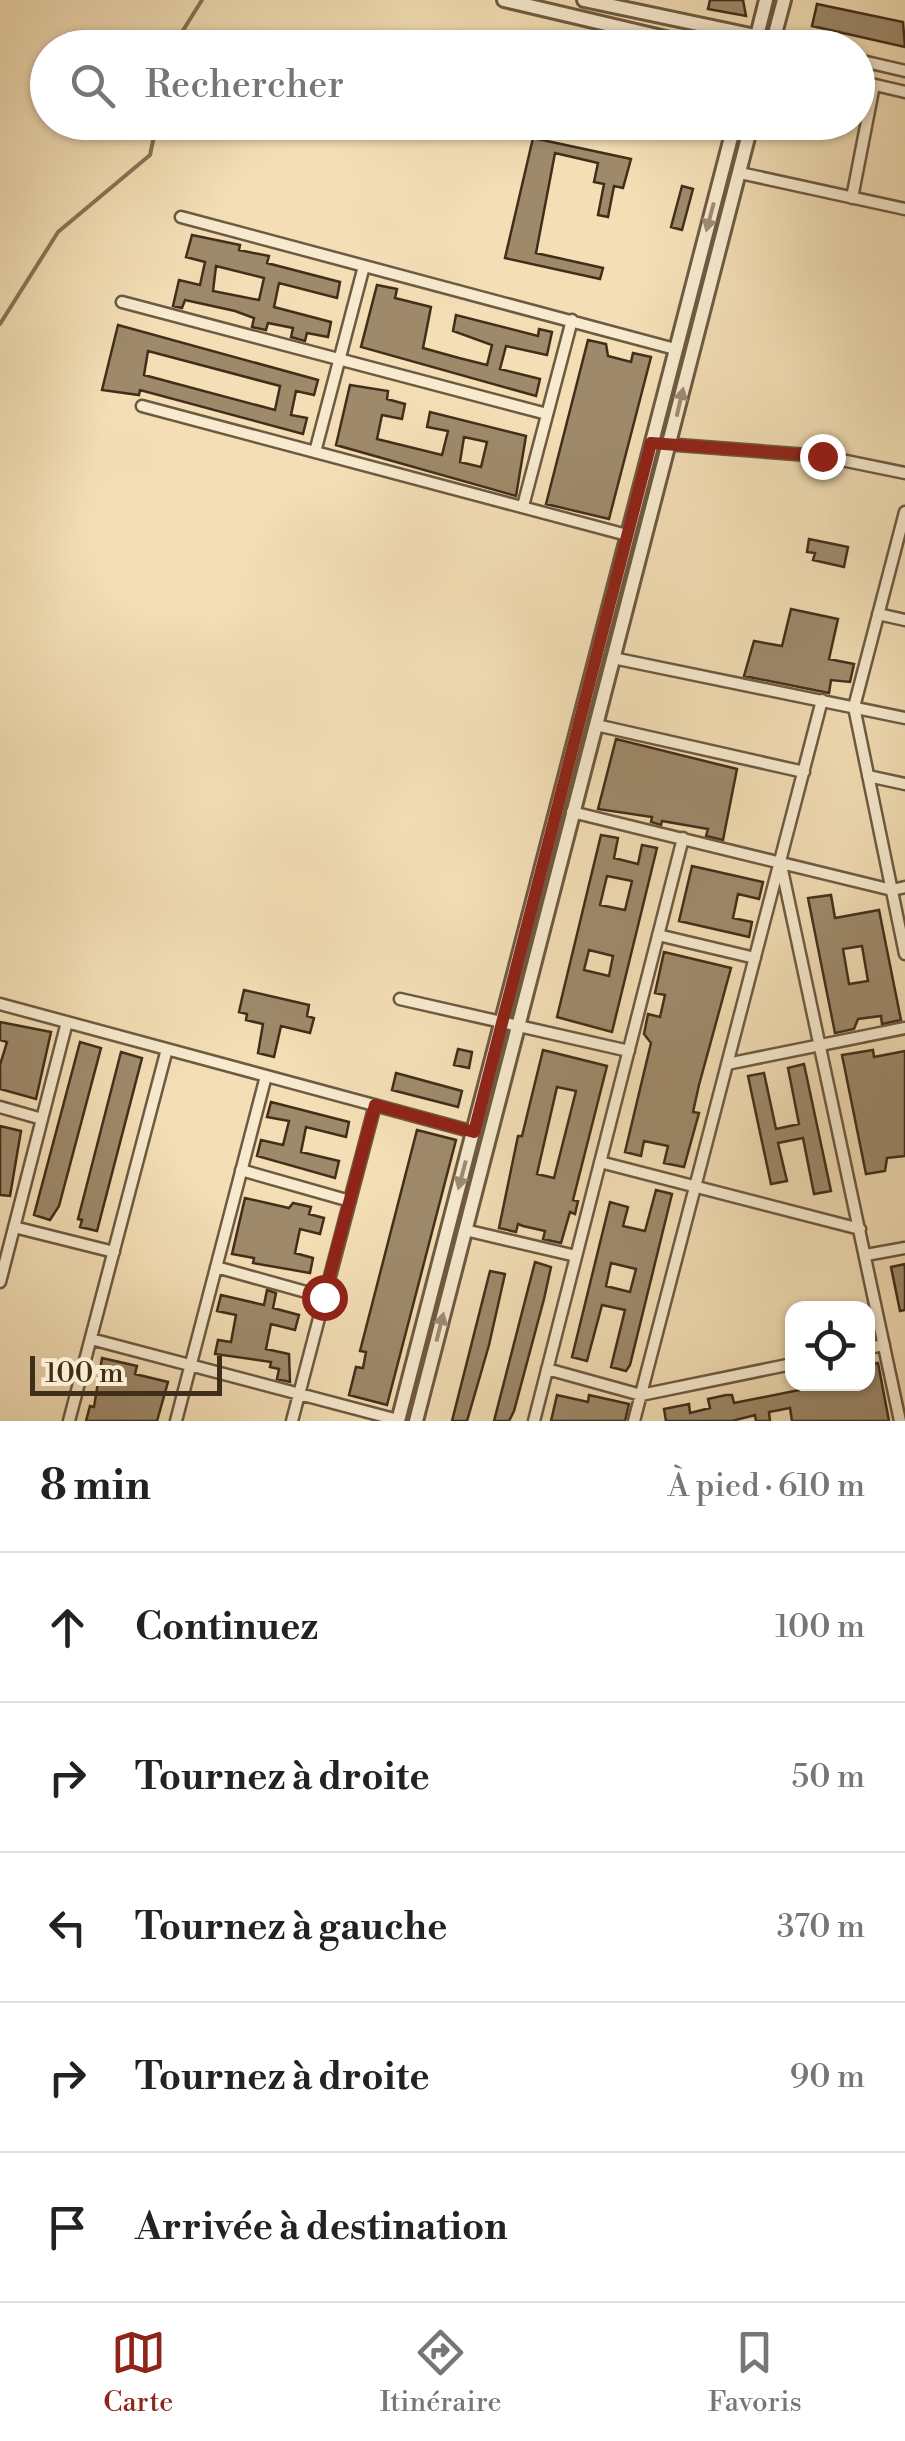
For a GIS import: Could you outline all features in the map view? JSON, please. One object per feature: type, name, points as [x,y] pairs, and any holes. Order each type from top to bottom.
[{"type":"street","points":[[504,0],[632,30]]},
{"type":"street","points":[[584,0],[709,30]]},
{"type":"street","points":[[656,16],[660,0]]},
{"type":"street","points":[[758,30],[766,0]]},
{"type":"street","points":[[776,30],[784,0]]},
{"type":"street","points":[[875,64],[905,71]]},
{"type":"street","points":[[875,85],[905,92]]},
{"type":"street","points":[[91,1339],[398,1421],[730,140]]},
{"type":"street","points":[[416,1421],[748,140]]},
{"type":"street","points":[[852,198],[863,140]]},
{"type":"street","points":[[740,173],[905,209]]},
{"type":"street","points":[[181,217],[675,349]]},
{"type":"street","points":[[316,452],[364,266]]},
{"type":"street","points":[[122,302],[547,414]]},
{"type":"street","points":[[522,506],[572,320]]},
{"type":"street","points":[[142,406],[627,535]]},
{"type":"street","points":[[651,443],[822,456],[905,473]]},
{"type":"street","points":[[905,512],[854,707],[905,954]]},
{"type":"street","points":[[878,614],[905,620]]},
{"type":"street","points":[[613,658],[905,718]]},
{"type":"street","points":[[634,1421],[822,700]]},
{"type":"street","points":[[596,725],[804,772]]},
{"type":"street","points":[[868,776],[905,784]]},
{"type":"street","points":[[572,812],[892,890],[905,887]]},
{"type":"street","points":[[534,1421],[683,838]]},
{"type":"street","points":[[780,862],[900,1421]]},
{"type":"street","points":[[658,935],[755,958]]},
{"type":"street","points":[[400,999],[502,1019],[629,1051]]},
{"type":"street","points":[[0,1004],[474,1132]]},
{"type":"street","points":[[0,1282],[68,1022]]},
{"type":"street","points":[[727,1064],[905,1028]]},
{"type":"street","points":[[70,1421],[167,1049]]},
{"type":"street","points":[[176,1421],[266,1076]]},
{"type":"street","points":[[292,1421],[375,1105]]},
{"type":"street","points":[[0,1107],[42,1119]]},
{"type":"street","points":[[600,1162],[860,1229]]},
{"type":"street","points":[[241,1170],[350,1201]]},
{"type":"street","points":[[14,1227],[114,1252]]},
{"type":"street","points":[[465,1230],[576,1256]]},
{"type":"street","points":[[866,1256],[905,1248]]},
{"type":"street","points":[[216,1267],[324,1297]]},
{"type":"street","points":[[875,1347],[884,1345]]},
{"type":"street","points":[[547,1369],[641,1395],[785,1365]]},
{"type":"building","points":[[710,0],[743,0],[746,16],[708,9]]},
{"type":"building","points":[[817,4],[903,22],[905,47],[875,40],[875,30],[812,26]]},
{"type":"building","points":[[533,140],[631,159],[623,188],[614,186],[608,217],[598,215],[604,184],[594,182],[598,163],[555,153],[536,253],[603,268],[600,279],[505,258]]},
{"type":"building","points":[[682,186],[693,189],[682,230],[671,227]]},
{"type":"building","points":[[192,235],[240,245],[239,250],[269,256],[267,263],[340,282],[337,298],[279,283],[274,307],[331,322],[328,337],[307,333],[305,341],[291,337],[293,328],[268,323],[266,330],[252,327],[254,318],[235,311],[185,300],[182,308],[173,306],[179,280],[200,285],[205,262],[186,257]],"holes":[[[216,266],[264,278],[259,300],[213,291]]]},
{"type":"building","points":[[377,285],[397,289],[395,298],[431,307],[423,348],[459,358],[487,365],[492,345],[453,331],[456,315],[538,336],[539,329],[552,332],[547,355],[506,346],[500,369],[540,379],[536,396],[361,347]]},
{"type":"building","points":[[118,325],[318,380],[314,395],[296,391],[291,415],[307,418],[303,434],[140,390],[139,395],[102,390]],"holes":[[[148,351],[280,386],[275,410],[144,375]]]},
{"type":"building","points":[[588,340],[606,344],[608,356],[631,362],[633,353],[651,357],[609,519],[546,504]]},
{"type":"building","points":[[350,385],[388,391],[387,399],[405,404],[402,419],[382,415],[377,439],[442,455],[448,431],[427,427],[430,412],[526,436],[516,496],[336,445]],"holes":[[[464,437],[487,442],[481,467],[460,462]]]},
{"type":"building","points":[[809,539],[848,547],[844,567],[813,560],[815,553],[807,552]]},
{"type":"building","points":[[791,609],[838,619],[829,659],[854,664],[850,682],[831,680],[829,693],[744,676],[754,641],[782,646]]},
{"type":"building","points":[[616,739],[737,769],[723,840],[706,836],[708,829],[662,821],[661,825],[651,822],[652,817],[598,809]]},
{"type":"building","points":[[601,835],[618,838],[614,858],[638,864],[642,845],[657,848],[612,1032],[557,1017]],"holes":[[[607,876],[632,881],[625,910],[600,905]],[[589,950],[613,956],[609,976],[584,970]]]},
{"type":"building","points":[[692,866],[763,882],[759,899],[738,894],[733,918],[752,922],[749,937],[679,921]]},
{"type":"building","points":[[831,895],[835,918],[879,910],[901,1020],[882,1024],[881,1016],[858,1019],[854,1029],[835,1033],[808,898]],"holes":[[[862,946],[868,981],[849,984],[843,949]]]},
{"type":"building","points":[[664,952],[731,968],[699,1085],[693,1112],[699,1113],[684,1167],[664,1163],[668,1146],[644,1141],[641,1156],[625,1152],[651,1043],[644,1034],[648,1014],[660,1017],[665,995],[655,993]]},
{"type":"building","points":[[244,990],[309,1005],[307,1016],[314,1018],[310,1033],[281,1026],[274,1057],[258,1053],[263,1024],[246,1020],[247,1014],[239,1012]]},
{"type":"building","points":[[0,1022],[51,1032],[36,1099],[0,1089],[0,1065],[7,1042],[0,1040]]},
{"type":"building","points":[[80,1042],[101,1048],[59,1206],[50,1220],[34,1215]]},
{"type":"building","points":[[458,1049],[472,1052],[469,1068],[454,1065]]},
{"type":"building","points":[[543,1050],[607,1066],[573,1200],[578,1201],[575,1214],[570,1212],[561,1243],[543,1239],[545,1231],[518,1224],[516,1232],[499,1228],[518,1136],[522,1136]],"holes":[[[557,1087],[576,1091],[554,1178],[537,1174]]]},
{"type":"building","points":[[873,1050],[874,1057],[905,1051],[905,1156],[887,1158],[885,1171],[866,1174],[842,1055]]},
{"type":"building","points":[[121,1052],[142,1058],[97,1231],[80,1227],[82,1220],[78,1219]]},
{"type":"building","points":[[804,1064],[831,1191],[814,1194],[803,1138],[778,1143],[787,1181],[771,1184],[748,1076],[764,1073],[776,1129],[799,1124],[788,1068]]},
{"type":"building","points":[[396,1073],[462,1091],[458,1107],[392,1090]]},
{"type":"building","points":[[271,1102],[349,1122],[346,1137],[306,1127],[301,1152],[339,1161],[335,1178],[257,1156],[261,1140],[283,1145],[289,1121],[267,1117]]},
{"type":"building","points":[[0,1126],[21,1131],[10,1196],[0,1195]]},
{"type":"building","points":[[417,1130],[456,1140],[387,1405],[349,1395],[356,1367],[363,1368],[366,1352],[360,1351]]},
{"type":"building","points":[[656,1190],[672,1194],[630,1365],[626,1371],[611,1367],[625,1310],[602,1305],[587,1361],[572,1357],[610,1202],[628,1207],[623,1226],[645,1231]],"holes":[[[611,1263],[636,1269],[630,1292],[606,1286]]]},
{"type":"building","points":[[245,1198],[289,1208],[293,1203],[311,1207],[309,1214],[324,1218],[320,1234],[300,1229],[295,1253],[313,1258],[310,1273],[253,1263],[254,1258],[232,1254]]},
{"type":"building","points":[[535,1262],[551,1267],[544,1299],[514,1411],[509,1421],[494,1421]]},
{"type":"building","points":[[905,1264],[905,1310],[900,1311],[891,1267]]},
{"type":"building","points":[[490,1271],[505,1274],[489,1345],[467,1421],[452,1421]]},
{"type":"building","points":[[267,1290],[276,1293],[273,1308],[299,1315],[295,1330],[271,1324],[266,1349],[289,1354],[290,1382],[277,1379],[279,1369],[270,1367],[271,1362],[215,1354],[218,1340],[231,1342],[236,1315],[217,1311],[221,1295],[264,1305]]},
{"type":"building","points":[[102,1358],[137,1366],[135,1374],[168,1382],[157,1421],[86,1421],[90,1406],[94,1407]]},
{"type":"building","points":[[878,1363],[889,1421],[792,1421],[790,1408],[769,1412],[770,1421],[756,1421],[755,1415],[732,1421],[666,1421],[664,1409],[689,1404],[690,1413],[710,1408],[708,1399],[726,1395],[732,1395],[734,1403],[794,1391],[875,1391]]},
{"type":"building","points":[[557,1395],[588,1402],[589,1395],[629,1404],[625,1421],[551,1421]]},
{"type":"waterway","points":[[183,30],[202,0]]},
{"type":"waterway","points":[[0,324],[58,232],[150,155],[153,140]]},
{"type":"route","points":[[324,1297],[375,1105],[474,1132],[651,443],[822,456]]}]
